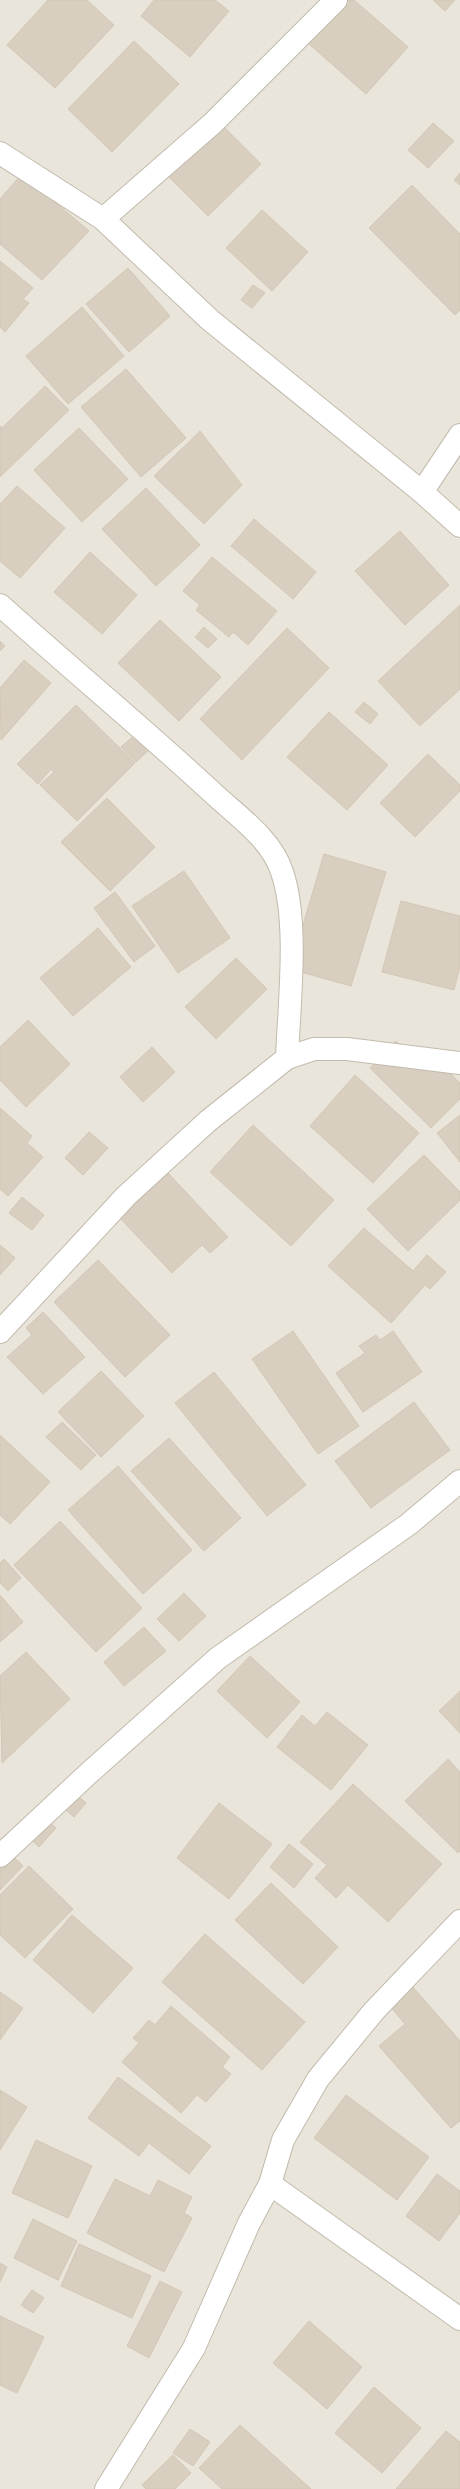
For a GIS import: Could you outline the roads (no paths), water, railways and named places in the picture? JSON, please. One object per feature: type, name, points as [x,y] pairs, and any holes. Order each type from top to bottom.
[{"type":"street","points":[[103,219],[213,123],[336,0]]},
{"type":"street","points":[[0,153],[103,219],[210,320],[422,492],[460,526]]},
{"type":"street","points":[[422,492],[460,435]]},
{"type":"street","points":[[0,605],[189,770],[264,841],[282,870],[289,897],[291,944],[287,1058]]},
{"type":"street","points":[[0,1332],[126,1196],[208,1121],[287,1058],[314,1049],[347,1049],[460,1063]]},
{"type":"street","points":[[0,1856],[89,1773],[218,1658],[409,1524],[460,1481]]},
{"type":"street","points":[[106,2489],[147,2427],[194,2348],[249,2223],[270,2184],[283,2140],[318,2079],[374,2011],[460,1920]]},
{"type":"street","points":[[270,2184],[460,2319]]}]
